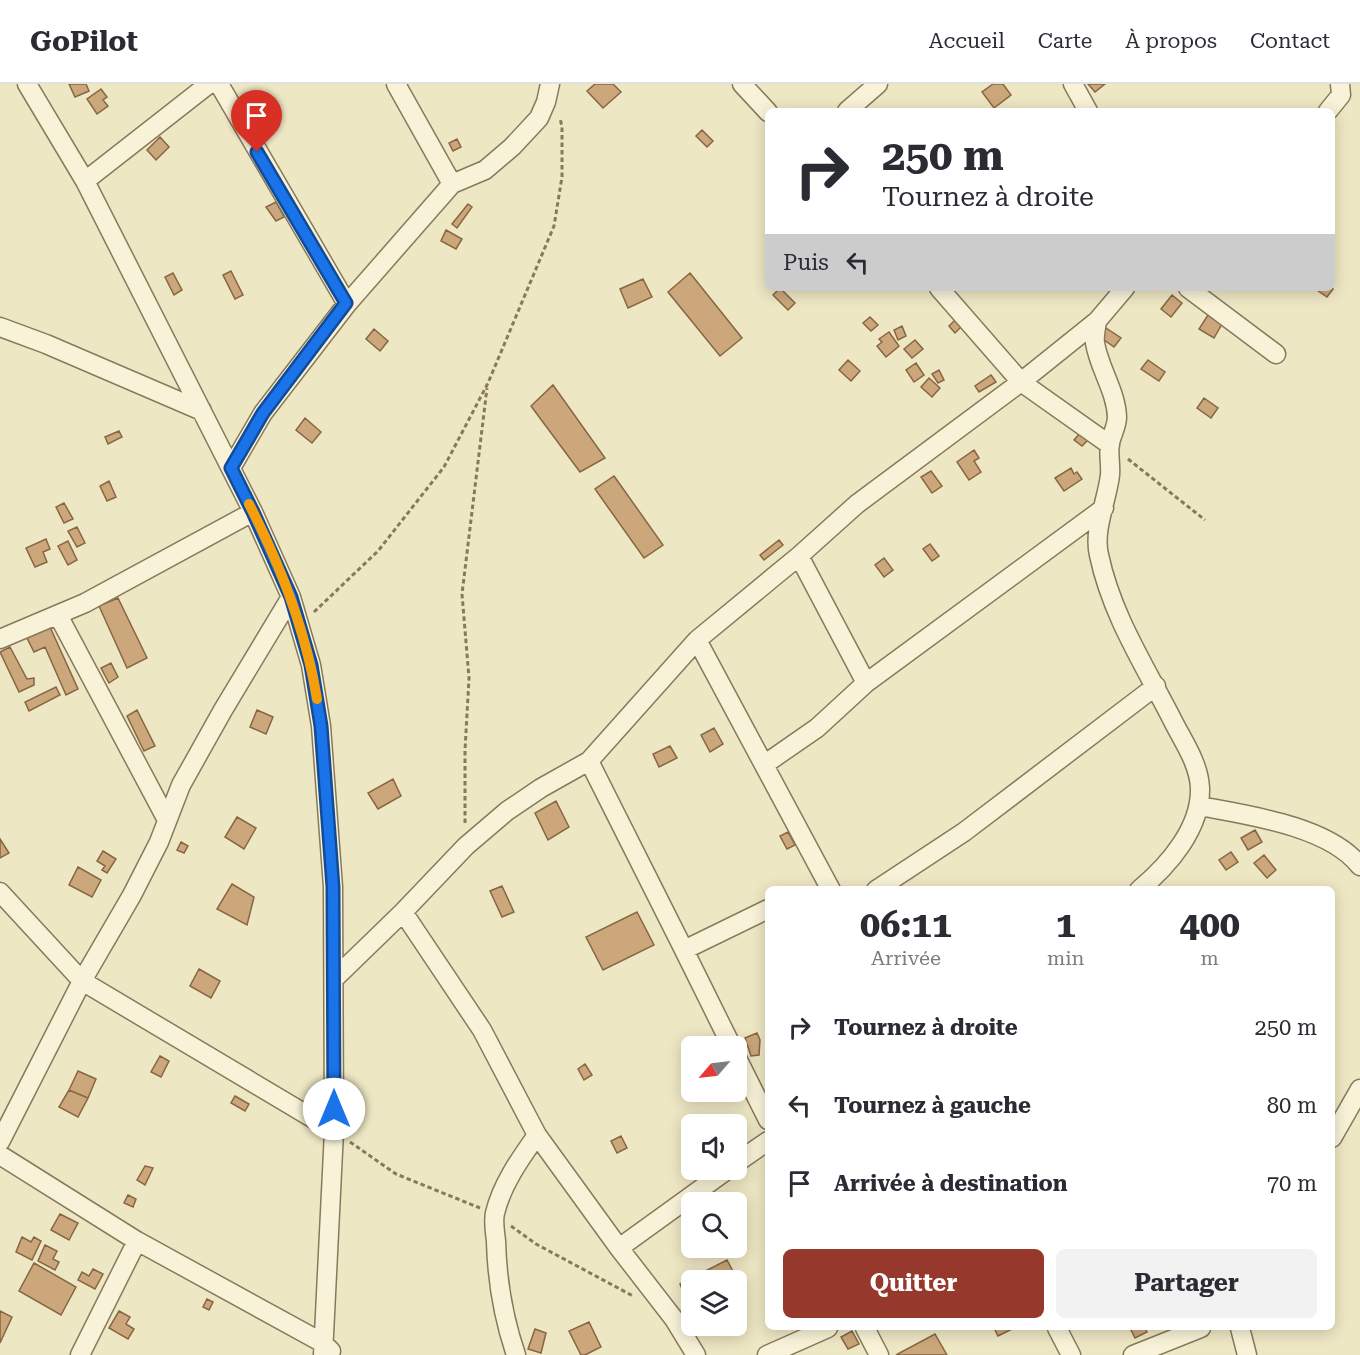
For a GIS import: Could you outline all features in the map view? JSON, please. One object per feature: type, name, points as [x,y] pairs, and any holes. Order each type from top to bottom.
[{"type":"street","points":[[0,1155],[137,1241],[327,1351],[334,1131],[333,887],[321,726],[311,665],[291,597],[253,512],[85,181],[27,84]]},
{"type":"street","points":[[85,181],[209,84]]},
{"type":"street","points":[[219,84],[346,303]]},
{"type":"street","points":[[396,84],[452,184]]},
{"type":"street","points":[[231,468],[263,413],[346,303],[452,184],[485,170],[512,147],[539,118],[550,84]]},
{"type":"street","points":[[742,84],[765,109]]},
{"type":"street","points":[[850,108],[878,84]]},
{"type":"street","points":[[1073,84],[1086,108]]},
{"type":"street","points":[[1330,108],[1341,95],[1340,84]]},
{"type":"street","points":[[942,291],[1021,382],[1110,445]]},
{"type":"street","points":[[334,979],[466,846],[507,811],[541,788],[589,761],[697,640],[799,556],[857,504],[1021,382],[1097,321],[1122,291]]},
{"type":"street","points":[[1192,291],[1276,354]]},
{"type":"street","points":[[1097,321],[1095,342],[1116,405],[1117,420],[1110,445],[1110,473],[1098,535],[1098,553],[1108,591],[1124,629],[1156,686],[1194,764],[1200,786],[1193,826],[1181,844],[1144,886]]},
{"type":"street","points":[[0,327],[46,344],[202,411]]},
{"type":"street","points":[[765,764],[817,728],[866,683],[1104,508]]},
{"type":"street","points":[[0,639],[114,588],[253,512]]},
{"type":"street","points":[[799,556],[866,683]]},
{"type":"street","points":[[0,1142],[82,981],[132,895],[159,842],[181,785],[291,597]]},
{"type":"street","points":[[58,615],[167,820]]},
{"type":"street","points":[[697,640],[765,764],[825,886]]},
{"type":"street","points":[[882,886],[964,832],[1156,686]]},
{"type":"street","points":[[589,761],[727,1036]]},
{"type":"street","points":[[1198,806],[1236,813],[1309,832],[1345,851],[1360,866]]},
{"type":"street","points":[[0,892],[82,981],[334,1131]]},
{"type":"street","points":[[684,950],[765,910]]},
{"type":"street","points":[[403,912],[482,1030],[537,1135],[674,1319],[696,1355]]},
{"type":"street","points":[[747,1078],[765,1114]]},
{"type":"street","points":[[1335,1133],[1360,1089]]},
{"type":"street","points":[[516,1355],[506,1325],[497,1276],[495,1215],[503,1191],[516,1165],[537,1135]]},
{"type":"street","points":[[747,1155],[765,1143]]},
{"type":"street","points":[[619,1248],[713,1180]]},
{"type":"street","points":[[80,1355],[137,1241]]},
{"type":"street","points":[[767,1355],[823,1330]]},
{"type":"street","points":[[866,1330],[879,1355]]},
{"type":"street","points":[[1058,1330],[1071,1355]]},
{"type":"street","points":[[1133,1355],[1196,1330]]},
{"type":"street","points":[[1241,1330],[1247,1355]]},
{"type":"path","points":[[299,625],[339,590],[378,551],[444,467],[488,383],[554,226],[562,177],[562,127]]},
{"type":"path","points":[[466,846],[465,750],[469,678],[462,594],[488,383]]},
{"type":"path","points":[[1110,445],[1204,520]]},
{"type":"building","points":[[69,84],[86,84],[89,91],[75,97]]},
{"type":"building","points":[[595,84],[613,84],[621,92],[603,108],[587,91]]},
{"type":"building","points":[[993,84],[1003,84],[1011,95],[994,108],[982,92]]},
{"type":"building","points":[[1088,84],[1105,84],[1095,92]]},
{"type":"building","points":[[101,89],[107,97],[103,100],[108,106],[97,114],[87,99]]},
{"type":"building","points":[[702,130],[713,141],[707,147],[696,136]]},
{"type":"building","points":[[160,137],[169,147],[156,160],[147,150]]},
{"type":"building","points":[[457,139],[461,147],[453,151],[449,143]]},
{"type":"building","points":[[276,202],[284,217],[276,221],[266,207]]},
{"type":"building","points":[[468,204],[472,207],[457,228],[452,224]]},
{"type":"building","points":[[446,230],[462,239],[456,249],[441,241]]},
{"type":"building","points":[[231,271],[243,295],[235,299],[223,275]]},
{"type":"building","points":[[173,273],[182,290],[174,295],[165,277]]},
{"type":"building","points":[[690,273],[742,338],[720,356],[668,292]]},
{"type":"building","points":[[643,279],[652,297],[628,308],[620,289]]},
{"type":"building","points":[[777,291],[783,291],[795,303],[788,310],[773,295]]},
{"type":"building","points":[[1318,291],[1332,291],[1327,297]]},
{"type":"building","points":[[1172,295],[1182,303],[1171,317],[1161,309]]},
{"type":"building","points":[[1208,315],[1222,324],[1214,338],[1199,329]]},
{"type":"building","points":[[870,317],[878,325],[871,331],[863,323]]},
{"type":"building","points":[[956,319],[962,326],[955,333],[949,326]]},
{"type":"building","points":[[902,326],[906,336],[898,340],[894,330]]},
{"type":"building","points":[[1106,328],[1121,338],[1114,347],[1100,337]]},
{"type":"building","points":[[374,329],[388,341],[380,351],[366,339]]},
{"type":"building","points":[[889,332],[899,346],[886,357],[877,346],[882,342],[879,339]]},
{"type":"building","points":[[915,340],[923,349],[912,358],[904,349]]},
{"type":"building","points":[[848,360],[860,371],[851,381],[839,370]]},
{"type":"building","points":[[1148,360],[1165,372],[1159,381],[1141,369]]},
{"type":"building","points":[[916,363],[924,375],[914,382],[906,370]]},
{"type":"building","points":[[939,370],[944,380],[938,383],[932,374]]},
{"type":"building","points":[[991,375],[996,382],[979,392],[975,386]]},
{"type":"building","points":[[929,378],[940,388],[932,397],[921,387]]},
{"type":"building","points":[[553,385],[605,458],[580,472],[531,406]]},
{"type":"building","points":[[1204,398],[1218,408],[1211,418],[1197,408]]},
{"type":"building","points":[[305,418],[321,432],[312,443],[296,430]]},
{"type":"building","points":[[119,431],[122,437],[108,444],[105,437]]},
{"type":"building","points":[[1081,432],[1089,439],[1082,446],[1074,440]]},
{"type":"building","points":[[974,450],[979,458],[974,461],[981,472],[969,480],[957,462]]},
{"type":"building","points":[[1071,468],[1074,474],[1077,472],[1082,479],[1064,491],[1055,478]]},
{"type":"building","points":[[931,471],[942,486],[932,493],[921,477]]},
{"type":"building","points":[[614,476],[663,545],[644,558],[595,489]]},
{"type":"building","points":[[109,481],[116,497],[107,501],[100,486]]},
{"type":"building","points":[[64,503],[73,519],[64,523],[56,507]]},
{"type":"building","points":[[77,527],[85,543],[77,547],[68,531]]},
{"type":"building","points":[[46,539],[50,549],[43,552],[47,562],[35,567],[26,548]]},
{"type":"building","points":[[779,540],[783,545],[764,560],[760,555]]},
{"type":"building","points":[[68,541],[77,560],[68,565],[58,546]]},
{"type":"building","points":[[930,544],[939,556],[932,561],[923,549]]},
{"type":"building","points":[[884,558],[893,570],[884,577],[875,565]]},
{"type":"building","points":[[118,598],[147,658],[127,668],[99,606]]},
{"type":"building","points":[[50,627],[78,689],[66,695],[45,647],[34,652],[27,638]]},
{"type":"building","points":[[10,647],[27,679],[34,678],[34,685],[19,692],[0,652]]},
{"type":"building","points":[[111,663],[118,677],[109,683],[101,668]]},
{"type":"building","points":[[56,687],[60,695],[29,711],[25,702]]},
{"type":"building","points":[[137,710],[155,746],[144,751],[127,716]]},
{"type":"building","points":[[257,710],[273,717],[266,734],[250,727]]},
{"type":"building","points":[[714,728],[723,744],[710,752],[701,735]]},
{"type":"building","points":[[670,746],[677,758],[659,767],[653,754]]},
{"type":"building","points":[[393,779],[401,796],[378,809],[368,793]]},
{"type":"building","points":[[556,801],[569,827],[548,840],[535,813]]},
{"type":"building","points":[[237,817],[256,828],[244,849],[225,837]]},
{"type":"building","points":[[1255,830],[1262,842],[1248,850],[1241,838]]},
{"type":"building","points":[[788,832],[795,845],[787,849],[780,836]]},
{"type":"building","points":[[0,839],[9,853],[0,858]]},
{"type":"building","points":[[181,842],[188,846],[184,853],[177,850]]},
{"type":"building","points":[[103,851],[116,859],[107,873],[102,870],[105,866],[97,861]]},
{"type":"building","points":[[1231,852],[1238,862],[1226,870],[1219,860]]},
{"type":"building","points":[[1264,855],[1276,870],[1267,878],[1254,863]]},
{"type":"building","points":[[78,867],[101,880],[92,897],[69,885]]},
{"type":"building","points":[[232,884],[254,897],[247,925],[217,909]]},
{"type":"building","points":[[502,886],[514,912],[502,917],[490,891]]},
{"type":"building","points":[[637,912],[654,945],[603,970],[586,937]]},
{"type":"building","points":[[199,969],[220,981],[211,998],[190,986]]},
{"type":"building","points":[[757,1033],[760,1040],[759,1055],[751,1056],[747,1037]]},
{"type":"building","points":[[160,1056],[169,1061],[161,1077],[151,1072]]},
{"type":"building","points":[[585,1064],[592,1075],[584,1080],[578,1069]]},
{"type":"building","points":[[78,1071],[96,1079],[88,1098],[69,1090]]},
{"type":"building","points":[[69,1090],[88,1098],[78,1117],[59,1107]]},
{"type":"building","points":[[235,1096],[249,1104],[245,1111],[231,1103]]},
{"type":"building","points":[[621,1136],[627,1148],[617,1153],[611,1141]]},
{"type":"building","points":[[145,1166],[153,1168],[145,1185],[137,1180]]},
{"type":"building","points":[[128,1195],[136,1199],[133,1207],[124,1203]]},
{"type":"building","points":[[60,1214],[78,1223],[69,1240],[51,1230]]},
{"type":"building","points":[[22,1237],[31,1242],[34,1237],[41,1241],[32,1260],[16,1252]]},
{"type":"building","points":[[45,1245],[57,1251],[53,1259],[59,1262],[55,1270],[38,1261]]},
{"type":"building","points":[[727,1260],[732,1270],[707,1270]]},
{"type":"building","points":[[34,1263],[76,1287],[61,1315],[19,1291]]},
{"type":"building","points":[[93,1269],[103,1274],[95,1289],[78,1280],[82,1272],[89,1276]]},
{"type":"building","points":[[207,1299],[213,1302],[209,1310],[203,1307]]},
{"type":"building","points":[[0,1311],[12,1317],[0,1343]]},
{"type":"building","points":[[119,1311],[130,1317],[126,1324],[134,1329],[128,1339],[109,1328]]},
{"type":"building","points":[[589,1322],[601,1347],[581,1355],[569,1331]]},
{"type":"building","points":[[535,1329],[546,1333],[541,1353],[528,1349]]},
{"type":"building","points":[[995,1330],[1010,1330],[998,1336]]},
{"type":"building","points":[[1131,1330],[1146,1330],[1147,1332],[1135,1338]]},
{"type":"building","points":[[852,1331],[859,1344],[848,1349],[841,1337]]},
{"type":"building","points":[[935,1334],[947,1355],[896,1355]]},
{"type":"slow traffic","points":[[249,504],[291,597],[311,665],[317,699]]},
{"type":"route","points":[[257,152],[346,303],[263,413],[231,468],[291,597],[311,665],[321,726],[333,887],[334,1109]]}]
